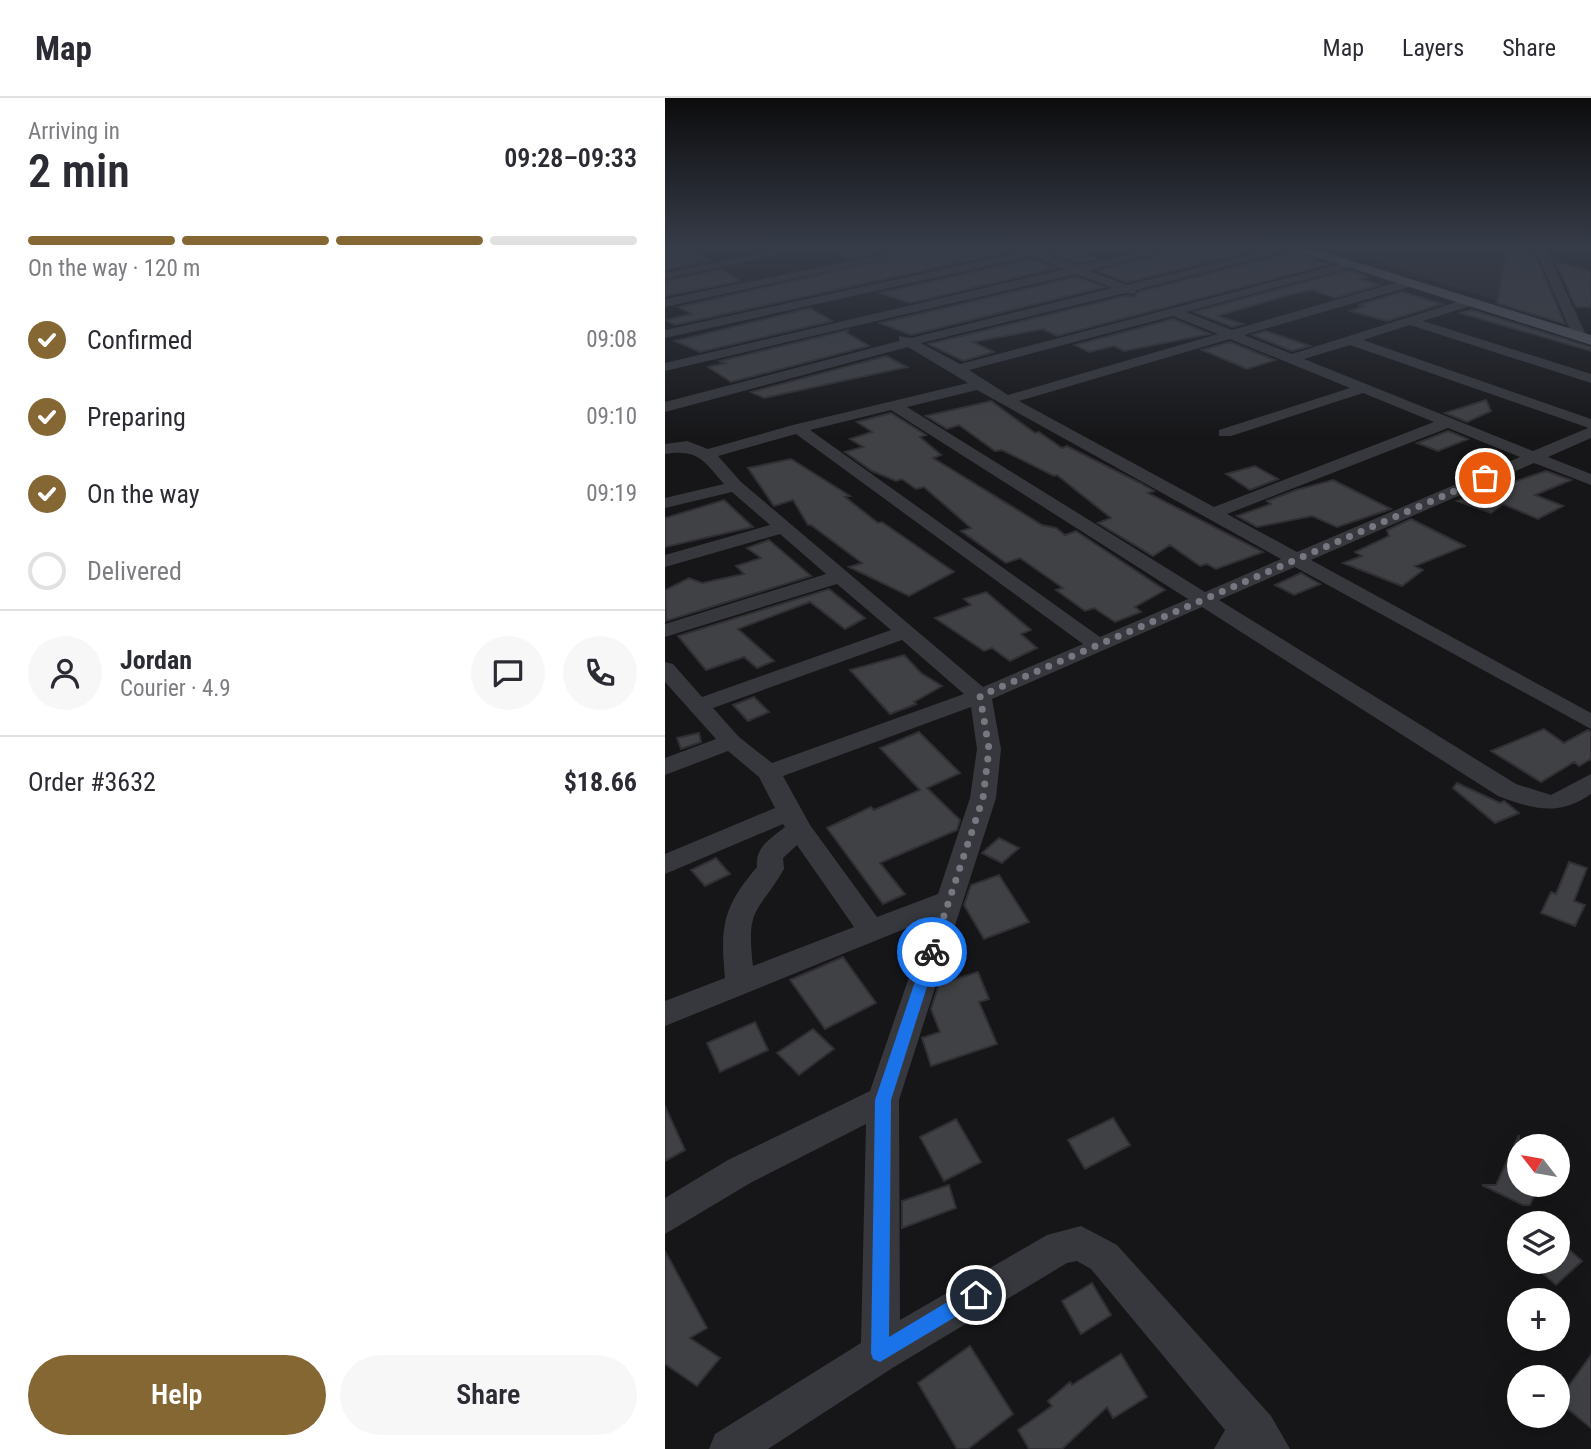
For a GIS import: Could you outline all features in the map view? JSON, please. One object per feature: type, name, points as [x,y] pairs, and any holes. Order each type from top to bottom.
[{"type":"main road","points":[[1496,312],[1585,339]]},
{"type":"street","points":[[665,334],[761,312]]},
{"type":"street","points":[[853,312],[958,369],[979,385],[1591,722]]},
{"type":"street","points":[[665,367],[890,312]]},
{"type":"street","points":[[665,407],[910,342],[1060,312]]},
{"type":"street","points":[[958,369],[1178,312]]},
{"type":"street","points":[[1007,400],[1308,312]]},
{"type":"street","points":[[1288,359],[1438,312]]},
{"type":"street","points":[[1572,312],[1585,339]]},
{"type":"street","points":[[1175,313],[1591,480]]},
{"type":"street","points":[[1411,321],[1591,379]]},
{"type":"street","points":[[1349,340],[1591,424]]},
{"type":"street","points":[[708,454],[798,428],[979,385]]},
{"type":"street","points":[[1225,433],[1361,389]]},
{"type":"street","points":[[895,406],[1507,790],[1543,804],[1561,803],[1591,782]]},
{"type":"street","points":[[1215,513],[1446,423]]},
{"type":"street","points":[[798,428],[1098,645]]},
{"type":"street","points":[[769,773],[980,696],[1591,432]]},
{"type":"street","points":[[665,449],[688,446],[708,454],[735,486],[980,696],[989,749],[983,798],[883,1100],[880,1353]]},
{"type":"street","points":[[665,503],[735,486]]},
{"type":"street","points":[[665,561],[783,527]]},
{"type":"street","points":[[665,631],[841,576]]},
{"type":"street","points":[[697,706],[906,632]]},
{"type":"street","points":[[665,669],[730,742],[769,773],[795,820],[871,930]]},
{"type":"street","points":[[665,767],[730,742]]},
{"type":"street","points":[[665,865],[795,820]]},
{"type":"street","points":[[740,981],[736,919],[739,910],[742,902],[771,869],[769,855],[795,820]]},
{"type":"street","points":[[665,1014],[740,981],[949,900]]},
{"type":"street","points":[[665,1217],[740,1171],[883,1100]]},
{"type":"street","points":[[730,1449],[880,1353],[1024,1266],[1060,1247],[1081,1243],[1104,1257],[1253,1443]]},
{"type":"building","points":[[688,312],[734,312],[675,325],[666,320],[691,314]]},
{"type":"building","points":[[793,312],[817,312],[832,321],[700,352],[675,341]]},
{"type":"building","points":[[927,312],[1003,312],[911,335],[880,323]]},
{"type":"building","points":[[1059,312],[1148,312],[1057,336],[1043,329],[973,342],[994,352],[963,361],[928,344]]},
{"type":"building","points":[[1194,312],[1231,312],[1218,316],[1243,324],[1232,327]]},
{"type":"building","points":[[1354,312],[1416,312],[1387,321]]},
{"type":"building","points":[[1479,312],[1591,347],[1591,351],[1460,313]]},
{"type":"building","points":[[1526,312],[1560,312],[1565,324]]},
{"type":"building","points":[[1173,319],[1210,334],[1124,351],[1114,346],[1089,352],[1075,345]]},
{"type":"building","points":[[848,330],[847,333],[869,346],[731,382],[708,367],[725,363],[720,361]]},
{"type":"building","points":[[1266,331],[1310,346],[1292,351],[1252,335]]},
{"type":"building","points":[[1230,342],[1275,360],[1247,369],[1202,350]]},
{"type":"building","points":[[886,356],[907,367],[764,398],[751,392]]},
{"type":"building","points":[[1486,400],[1491,411],[1467,422],[1445,413]]},
{"type":"building","points":[[991,401],[1035,433],[1039,432],[1062,448],[1067,446],[1140,483],[1154,491],[1148,493],[1263,552],[1216,569],[1207,564],[1200,566],[1170,545],[1153,556],[1098,523],[1111,518],[1057,475],[1054,476],[1002,450],[995,451],[959,425],[947,429],[926,416]]},
{"type":"building","points":[[891,413],[926,435],[920,437],[941,455],[933,458],[1042,525],[1056,528],[1065,535],[1076,531],[1165,590],[1135,607],[1141,612],[1115,622],[1094,608],[1085,611],[1056,590],[1063,588],[1020,558],[1006,563],[961,531],[971,528],[924,487],[916,489],[902,479],[896,481],[872,471],[845,452],[863,447],[850,439],[872,432],[857,422]]},
{"type":"building","points":[[1448,431],[1468,439],[1438,451],[1417,443]]},
{"type":"building","points":[[791,459],[850,496],[845,497],[878,523],[882,522],[954,572],[909,596],[849,567],[862,563],[808,525],[793,500],[774,506],[748,468]]},
{"type":"building","points":[[1255,466],[1278,479],[1250,490],[1226,474]]},
{"type":"building","points":[[1546,471],[1571,480],[1535,495],[1563,506],[1538,519],[1503,504],[1491,513],[1457,501]]},
{"type":"building","points":[[1333,480],[1391,509],[1337,527],[1312,516],[1257,527],[1237,516],[1271,504],[1267,501],[1296,490]]},
{"type":"building","points":[[724,500],[753,527],[665,547],[665,518]]},
{"type":"building","points":[[1411,519],[1465,546],[1415,566],[1423,570],[1402,586],[1343,563],[1362,556],[1355,552],[1389,536],[1387,530]]},
{"type":"building","points":[[769,540],[811,576],[666,621],[665,590],[689,578],[702,583],[744,574],[736,566],[761,558],[747,548]]},
{"type":"building","points":[[1301,573],[1320,584],[1294,595],[1275,585]]},
{"type":"building","points":[[829,589],[865,618],[845,629],[810,602],[738,629],[774,661],[757,668],[744,657],[706,670],[678,636]]},
{"type":"building","points":[[986,592],[1031,630],[1021,634],[1037,648],[1010,661],[992,648],[984,651],[935,618],[971,605],[964,599]]},
{"type":"building","points":[[904,655],[921,673],[942,686],[914,702],[916,704],[890,714],[850,670]]},
{"type":"building","points":[[754,697],[769,712],[748,721],[733,705]]},
{"type":"building","points":[[1544,729],[1564,743],[1588,730],[1591,732],[1591,759],[1579,766],[1574,762],[1541,782],[1491,751]]},
{"type":"building","points":[[919,732],[960,773],[927,788],[960,820],[957,830],[880,863],[905,894],[883,904],[827,828],[871,807],[874,810],[920,790],[880,748]]},
{"type":"building","points":[[699,733],[701,742],[681,749],[677,738]]},
{"type":"building","points":[[1457,783],[1500,803],[1504,801],[1519,813],[1495,823],[1453,788]]},
{"type":"building","points":[[999,838],[1019,848],[1002,863],[982,853]]},
{"type":"building","points":[[716,858],[730,874],[705,886],[691,870]]},
{"type":"building","points":[[1569,862],[1587,868],[1574,901],[1585,905],[1575,926],[1541,913],[1551,892],[1556,894]]},
{"type":"building","points":[[999,875],[1029,922],[984,939],[964,905],[971,885]]},
{"type":"building","points":[[843,957],[876,1003],[825,1029],[790,980]]},
{"type":"building","points":[[978,972],[989,999],[979,1002],[997,1044],[931,1066],[922,1038],[940,1032],[931,1009],[939,984]]},
{"type":"building","points":[[755,1022],[768,1050],[720,1072],[707,1043]]},
{"type":"building","points":[[813,1029],[834,1049],[799,1075],[777,1053]]},
{"type":"building","points":[[665,1106],[685,1150],[665,1161]]},
{"type":"building","points":[[1113,1118],[1130,1145],[1085,1169],[1068,1140]]},
{"type":"building","points":[[956,1119],[981,1162],[944,1181],[920,1137]]},
{"type":"building","points":[[1507,1161],[1507,1197],[1534,1197],[1530,1205],[1523,1205],[1482,1185],[1496,1185]]},
{"type":"building","points":[[949,1185],[956,1208],[902,1228],[902,1201]]},
{"type":"building","points":[[1570,1250],[1582,1261],[1570,1272]]},
{"type":"building","points":[[665,1251],[707,1328],[690,1338],[720,1358],[697,1386],[665,1364]]},
{"type":"building","points":[[1544,1274],[1568,1274],[1556,1285]]},
{"type":"building","points":[[1092,1283],[1111,1315],[1081,1334],[1062,1301]]},
{"type":"building","points":[[970,1346],[1013,1414],[968,1449],[957,1449],[918,1383]]},
{"type":"building","points":[[1121,1354],[1147,1397],[1113,1418],[1107,1407],[1062,1449],[1029,1449],[1018,1430],[1052,1406],[1048,1401],[1070,1382],[1072,1385]]},
{"type":"building","points":[[1591,1355],[1591,1428],[1570,1411],[1570,1384]]},
{"type":"way so far","points":[[932,952],[983,798],[989,749],[980,696],[1485,478]]},
{"type":"route","points":[[932,952],[883,1100],[880,1353],[976,1295]]}]
